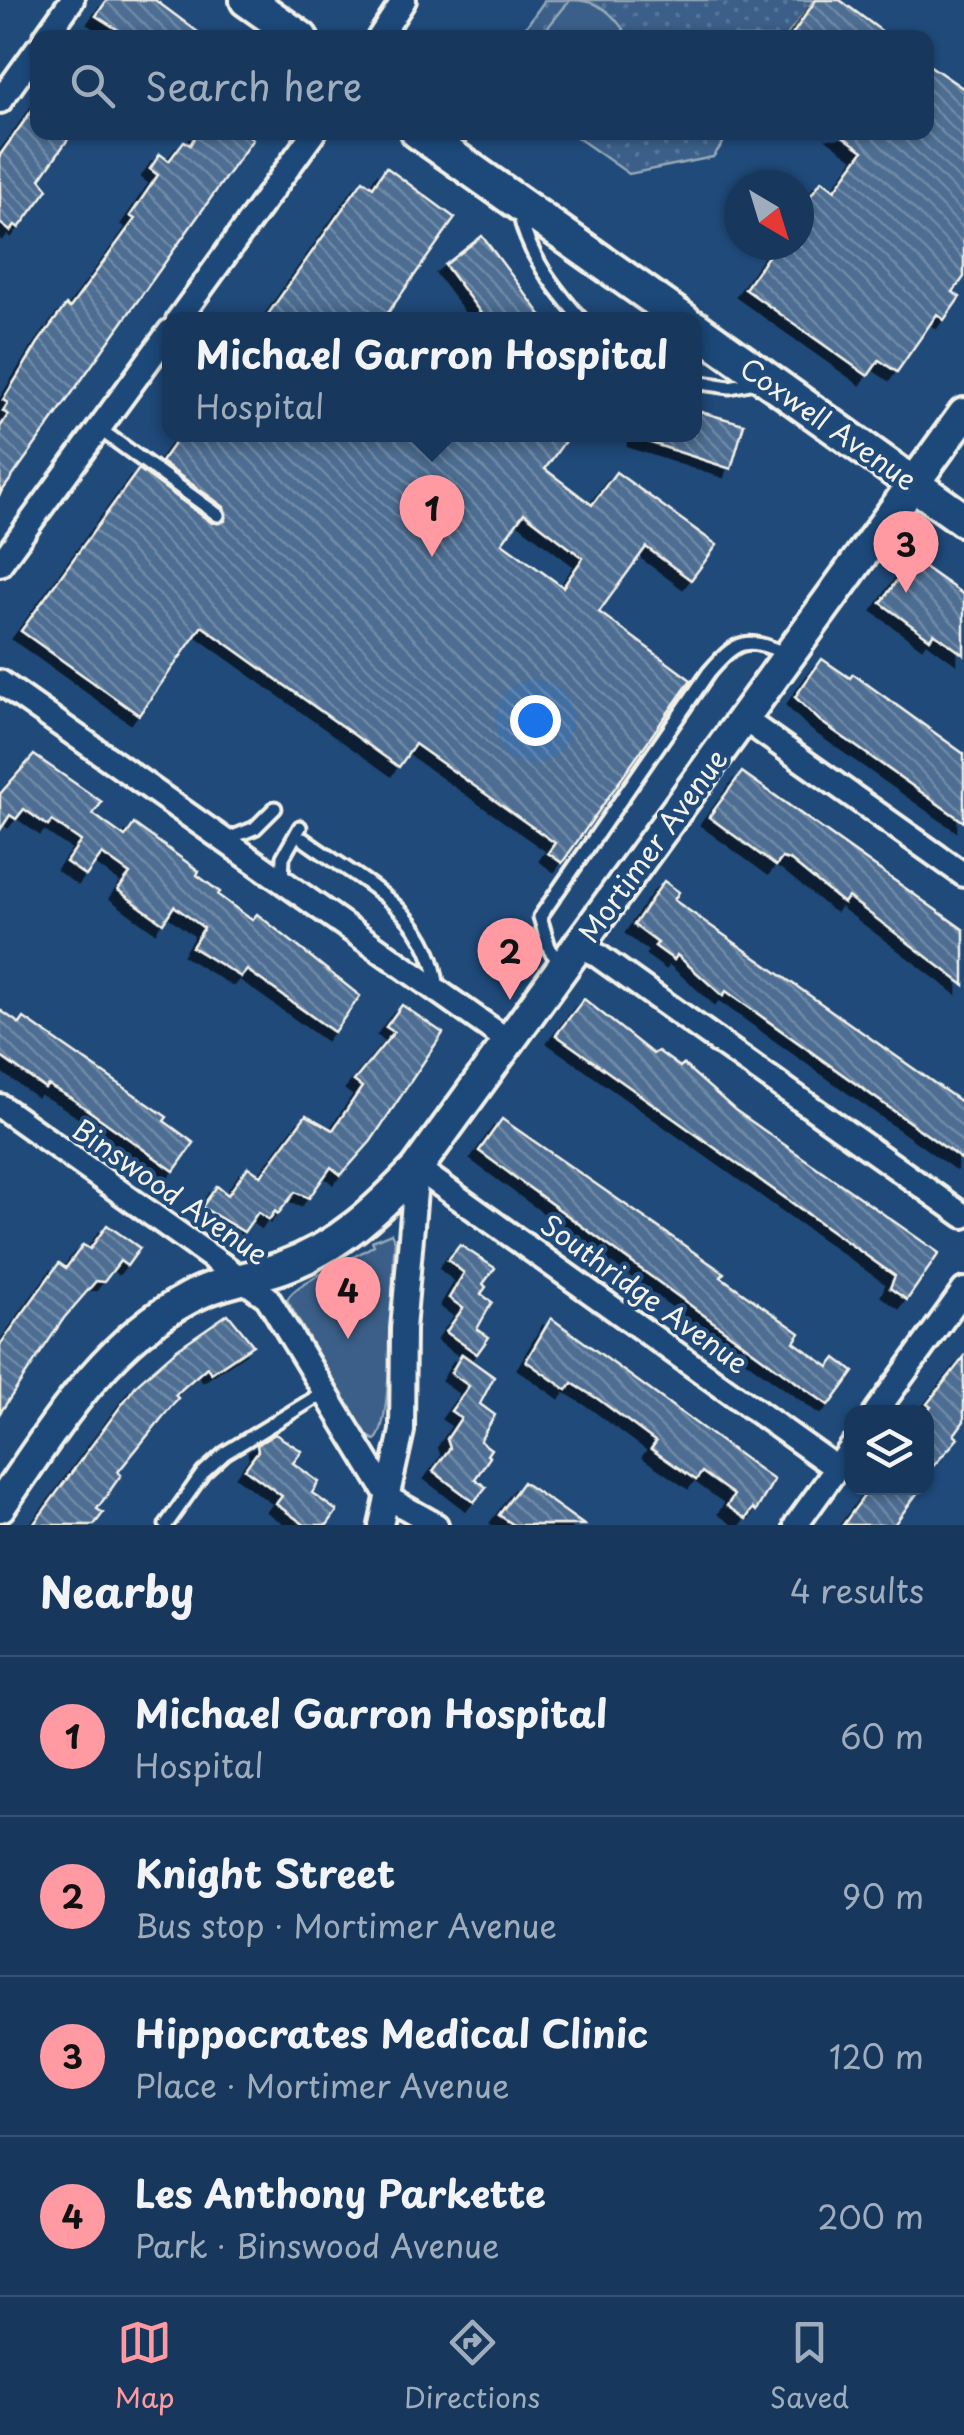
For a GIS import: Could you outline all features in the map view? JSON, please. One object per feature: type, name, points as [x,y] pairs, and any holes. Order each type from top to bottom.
[{"type":"main road","points":[[248,0],[290,30]]},
{"type":"main road","points":[[429,140],[673,312]]},
{"type":"main road","name":"Coxwell Avenue","points":[[702,333],[964,520]]},
{"type":"street","points":[[51,30],[72,0]]},
{"type":"street","points":[[383,30],[404,0]]},
{"type":"street","points":[[0,101],[30,59]]},
{"type":"street","points":[[184,312],[308,140]]},
{"type":"street","points":[[0,564],[162,342]]},
{"type":"street","name":"Mortimer Avenue","points":[[0,1506],[64,1414],[122,1346],[188,1298],[303,1259],[349,1234],[417,1168],[964,414]]},
{"type":"street","points":[[0,682],[507,1040]]},
{"type":"street","points":[[744,719],[964,875]]},
{"type":"street","points":[[572,955],[964,1216]]},
{"type":"street","name":"Binswood Avenue","points":[[0,1106],[268,1297],[390,1499],[436,1525]]},
{"type":"street","points":[[381,1525],[390,1499],[402,1431],[403,1329],[417,1168]]},
{"type":"street","name":"Southridge Avenue","points":[[417,1168],[836,1468]]},
{"type":"street","points":[[881,1405],[964,1290]]},
{"type":"street","points":[[796,1525],[844,1458]]},
{"type":"lane","points":[[518,203],[525,241],[555,289],[575,312]]},
{"type":"lane","points":[[702,383],[730,387],[767,379]]},
{"type":"lane","points":[[98,428],[218,514]]},
{"type":"lane","points":[[572,955],[550,950],[540,917],[709,672],[732,647],[746,642],[790,655]]},
{"type":"lane","points":[[224,840],[255,828],[275,808]]},
{"type":"lane","points":[[282,881],[283,857],[301,833],[411,918],[435,956],[438,991]]},
{"type":"lane","points":[[166,1525],[203,1473],[225,1453],[323,1392]]},
{"type":"shaded area","points":[[545,0],[814,0],[791,30],[524,30]]},
{"type":"shaded area","points":[[570,0],[590,2],[605,10],[624,30],[546,30]]},
{"type":"shaded area","points":[[581,140],[725,140],[713,157],[629,174]]},
{"type":"shaded area","points":[[391,1233],[395,1241],[388,1381],[381,1430],[375,1440],[364,1434],[287,1300],[300,1286]]},
{"type":"building","points":[[107,0],[155,0],[195,30],[118,30],[96,16]]},
{"type":"building","points":[[816,0],[840,0],[880,30],[795,30]]},
{"type":"building","points":[[934,68],[964,89],[964,277],[953,292],[960,297],[944,320],[937,314],[897,372],[879,360],[868,376],[745,289],[765,260],[814,260],[814,191],[822,180],[835,190],[863,151],[848,140],[934,140]]},
{"type":"building","points":[[30,113],[30,140],[67,140],[40,179],[48,189],[19,228],[15,225],[10,231],[0,223],[0,155]]},
{"type":"building","points":[[193,140],[252,140],[0,494],[0,427],[8,415],[3,411],[8,403],[3,400],[38,343],[66,305],[70,308],[135,219],[130,216],[158,175],[150,169],[160,154],[169,161],[184,141],[190,145]]},
{"type":"building","points":[[386,167],[455,218],[389,312],[270,312],[363,180],[373,187]]},
{"type":"building","points":[[482,236],[539,312],[480,312],[445,265]]},
{"type":"building","points":[[702,412],[744,424],[731,469],[648,442],[702,442]]},
{"type":"building","points":[[175,442],[564,442],[545,469],[592,505],[616,472],[717,545],[691,580],[646,547],[599,612],[691,680],[562,863],[548,853],[555,843],[415,744],[399,767],[202,626],[139,715],[21,631],[139,469],[212,523],[225,521],[224,507],[161,462]],"holes":[[[524,513],[583,558],[563,587],[502,543]]]},
{"type":"building","points":[[909,563],[917,568],[920,564],[964,595],[964,655],[934,633],[930,639],[881,603]]},
{"type":"building","points":[[822,659],[850,678],[853,674],[964,754],[964,822],[820,721],[795,697]]},
{"type":"building","points":[[34,755],[102,802],[93,814],[125,837],[134,824],[199,871],[197,875],[220,892],[218,895],[252,920],[257,914],[360,996],[334,1032],[247,970],[241,977],[192,947],[204,928],[174,906],[163,923],[142,908],[118,890],[130,874],[102,854],[86,876],[66,862],[81,841],[52,821],[48,826],[24,809],[16,819],[10,815],[0,830],[0,794]]},
{"type":"building","points":[[742,772],[964,930],[964,985],[848,897],[844,903],[839,900],[790,860],[782,858],[776,866],[709,817]]},
{"type":"building","points":[[664,881],[679,892],[674,900],[964,1104],[964,1161],[726,991],[723,996],[677,955],[674,960],[655,946],[658,943],[634,925]]},
{"type":"building","points":[[584,999],[653,1054],[658,1051],[680,1067],[683,1064],[735,1110],[939,1253],[907,1300],[890,1288],[895,1276],[556,1035]]},
{"type":"building","points":[[402,1005],[443,1033],[371,1141],[341,1175],[331,1167],[309,1198],[295,1192],[269,1220],[258,1212],[244,1232],[202,1207],[217,1186],[228,1195],[248,1167],[261,1176],[306,1115],[333,1130],[362,1087],[354,1081],[394,1032],[386,1027]]},
{"type":"building","points":[[0,1010],[20,1024],[24,1018],[167,1117],[164,1121],[194,1143],[174,1171],[71,1098],[48,1085],[45,1088],[0,1056]]},
{"type":"building","points":[[502,1119],[724,1273],[721,1277],[800,1333],[794,1342],[829,1367],[836,1358],[854,1372],[832,1402],[828,1405],[479,1151]]},
{"type":"building","points":[[107,1225],[140,1248],[127,1266],[120,1261],[104,1282],[96,1281],[64,1318],[0,1413],[0,1345],[59,1263],[66,1268],[83,1245],[90,1249]]},
{"type":"building","points":[[460,1245],[495,1268],[483,1284],[486,1287],[481,1294],[492,1302],[477,1329],[489,1337],[477,1354],[446,1332],[463,1308],[449,1298],[464,1273],[448,1260]]},
{"type":"building","points":[[228,1314],[253,1345],[211,1373],[207,1367],[175,1395],[178,1398],[118,1472],[121,1475],[97,1509],[103,1513],[94,1525],[33,1525],[137,1384],[177,1349]]},
{"type":"building","points":[[551,1318],[774,1480],[756,1511],[753,1508],[746,1519],[727,1506],[734,1495],[702,1472],[696,1480],[651,1449],[656,1442],[598,1399],[572,1383],[567,1390],[526,1361]]},
{"type":"building","points":[[462,1354],[494,1377],[480,1404],[495,1415],[480,1441],[491,1449],[475,1479],[486,1487],[474,1502],[433,1471],[450,1448],[447,1439],[461,1418],[451,1411],[469,1386],[451,1373]]},
{"type":"building","points":[[964,1357],[964,1421],[954,1435],[958,1438],[934,1465],[934,1405],[927,1404]]},
{"type":"building","points":[[275,1434],[302,1451],[293,1463],[319,1482],[312,1493],[337,1511],[327,1525],[305,1525],[276,1504],[282,1496],[245,1469],[258,1451],[257,1445]]},
{"type":"building","points":[[523,1482],[584,1525],[514,1525],[499,1515]]},
{"type":"building","points":[[865,1495],[916,1495],[894,1525],[843,1525]]},
{"type":"place","name":"Michael Garron Hospital","points":[[432,557]]},
{"type":"place","name":"Hippocrates Medical Clinic","points":[[906,593]]},
{"type":"place","name":"Knight Street","points":[[510,1000]]},
{"type":"place","name":"Les Anthony Parkette","points":[[348,1339]]}]
